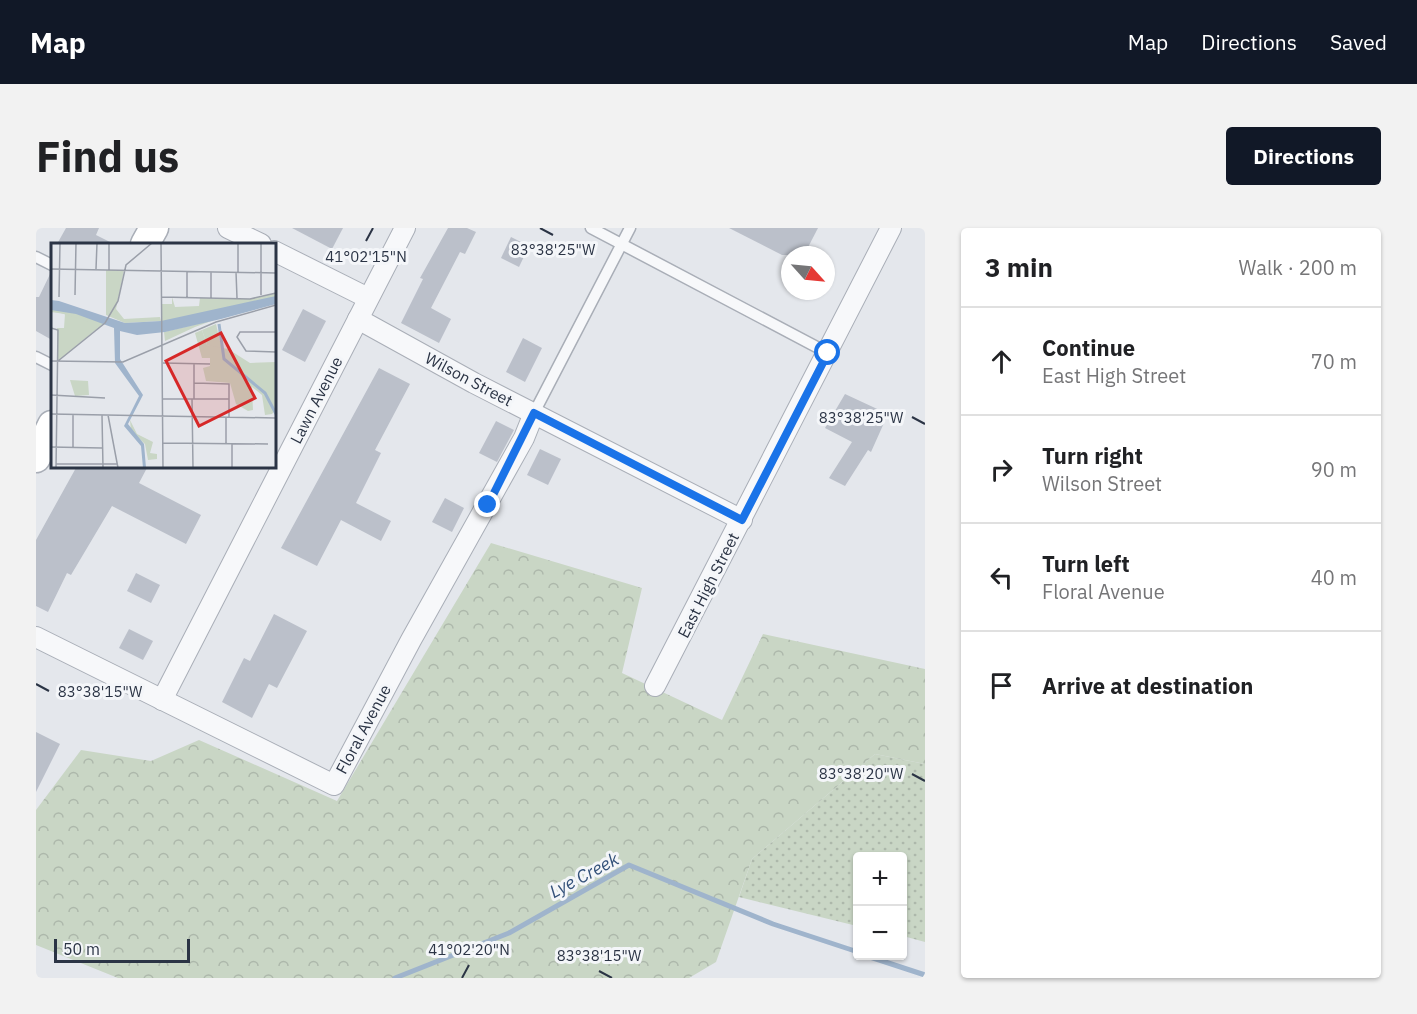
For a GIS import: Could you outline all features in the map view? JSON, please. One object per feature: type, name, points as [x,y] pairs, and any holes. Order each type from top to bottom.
[{"type":"main road","points":[[146,243],[154,228]]},
{"type":"main road","points":[[36,458],[51,427]]},
{"type":"street","points":[[228,228],[259,243]]},
{"type":"street","name":"Lawn Avenue","points":[[162,700],[405,228]]},
{"type":"street","name":"East High Street","points":[[655,686],[891,228]]},
{"type":"street","points":[[276,252],[368,298]]},
{"type":"street","name":"Wilson Street","points":[[357,319],[742,520]]},
{"type":"street","name":"Floral Avenue","points":[[36,637],[334,784],[411,640],[524,438],[534,413]]},
{"type":"lane","points":[[591,228],[828,353]]},
{"type":"lane","points":[[534,413],[630,228]]},
{"type":"lane","points":[[36,257],[51,264]]},
{"type":"lane","points":[[36,357],[51,364]]},
{"type":"green space","points":[[491,543],[642,588],[622,673],[722,720],[763,634],[925,669],[925,764],[875,754],[752,859],[716,962],[689,978],[118,978],[36,945],[36,810],[81,750],[151,761],[199,740],[337,801]]},
{"type":"green space","points":[[875,754],[925,764],[925,942],[907,937],[907,852],[853,852],[853,925],[739,897],[752,859]]},
{"type":"building","points":[[66,228],[99,228],[96,235],[112,243],[58,243]]},
{"type":"building","points":[[292,228],[343,228],[332,249]]},
{"type":"building","points":[[448,228],[467,228],[476,232],[465,254],[460,252],[431,308],[451,319],[439,343],[401,323],[423,279],[420,278]]},
{"type":"building","points":[[729,228],[818,228],[809,246],[781,246],[781,254]]},
{"type":"building","points":[[511,237],[529,246],[519,267],[501,258]]},
{"type":"building","points":[[51,272],[51,339],[36,331],[36,297],[39,297]]},
{"type":"building","points":[[303,309],[326,321],[305,362],[282,350]]},
{"type":"building","points":[[523,338],[542,348],[525,382],[506,372]]},
{"type":"building","points":[[379,368],[410,384],[375,450],[381,453],[356,503],[391,521],[381,541],[341,520],[317,566],[281,548]]},
{"type":"building","points":[[845,394],[888,414],[871,452],[868,450],[845,486],[829,478],[852,442],[825,428]]},
{"type":"building","points":[[496,421],[514,430],[497,462],[479,453]]},
{"type":"building","points":[[540,449],[561,459],[548,485],[527,475]]},
{"type":"building","points":[[76,468],[147,468],[139,483],[201,515],[186,544],[112,506],[71,575],[67,573],[48,612],[36,606],[36,540]]},
{"type":"building","points":[[445,498],[464,508],[452,532],[432,522]]},
{"type":"building","points":[[136,573],[160,585],[151,603],[127,591]]},
{"type":"building","points":[[274,614],[307,631],[277,688],[269,684],[252,718],[222,702],[244,658],[250,661]]},
{"type":"building","points":[[129,629],[153,641],[143,660],[119,648]]},
{"type":"building","points":[[36,732],[60,744],[36,792]]},
{"type":"waterway","name":"Lye Creek","points":[[395,978],[509,933],[629,865],[773,924],[853,950]]},
{"type":"waterway","name":"Lye Creek","points":[[879,960],[925,975]]},
{"type":"route","points":[[488,505],[524,438],[534,413],[742,520],[828,353]]}]
